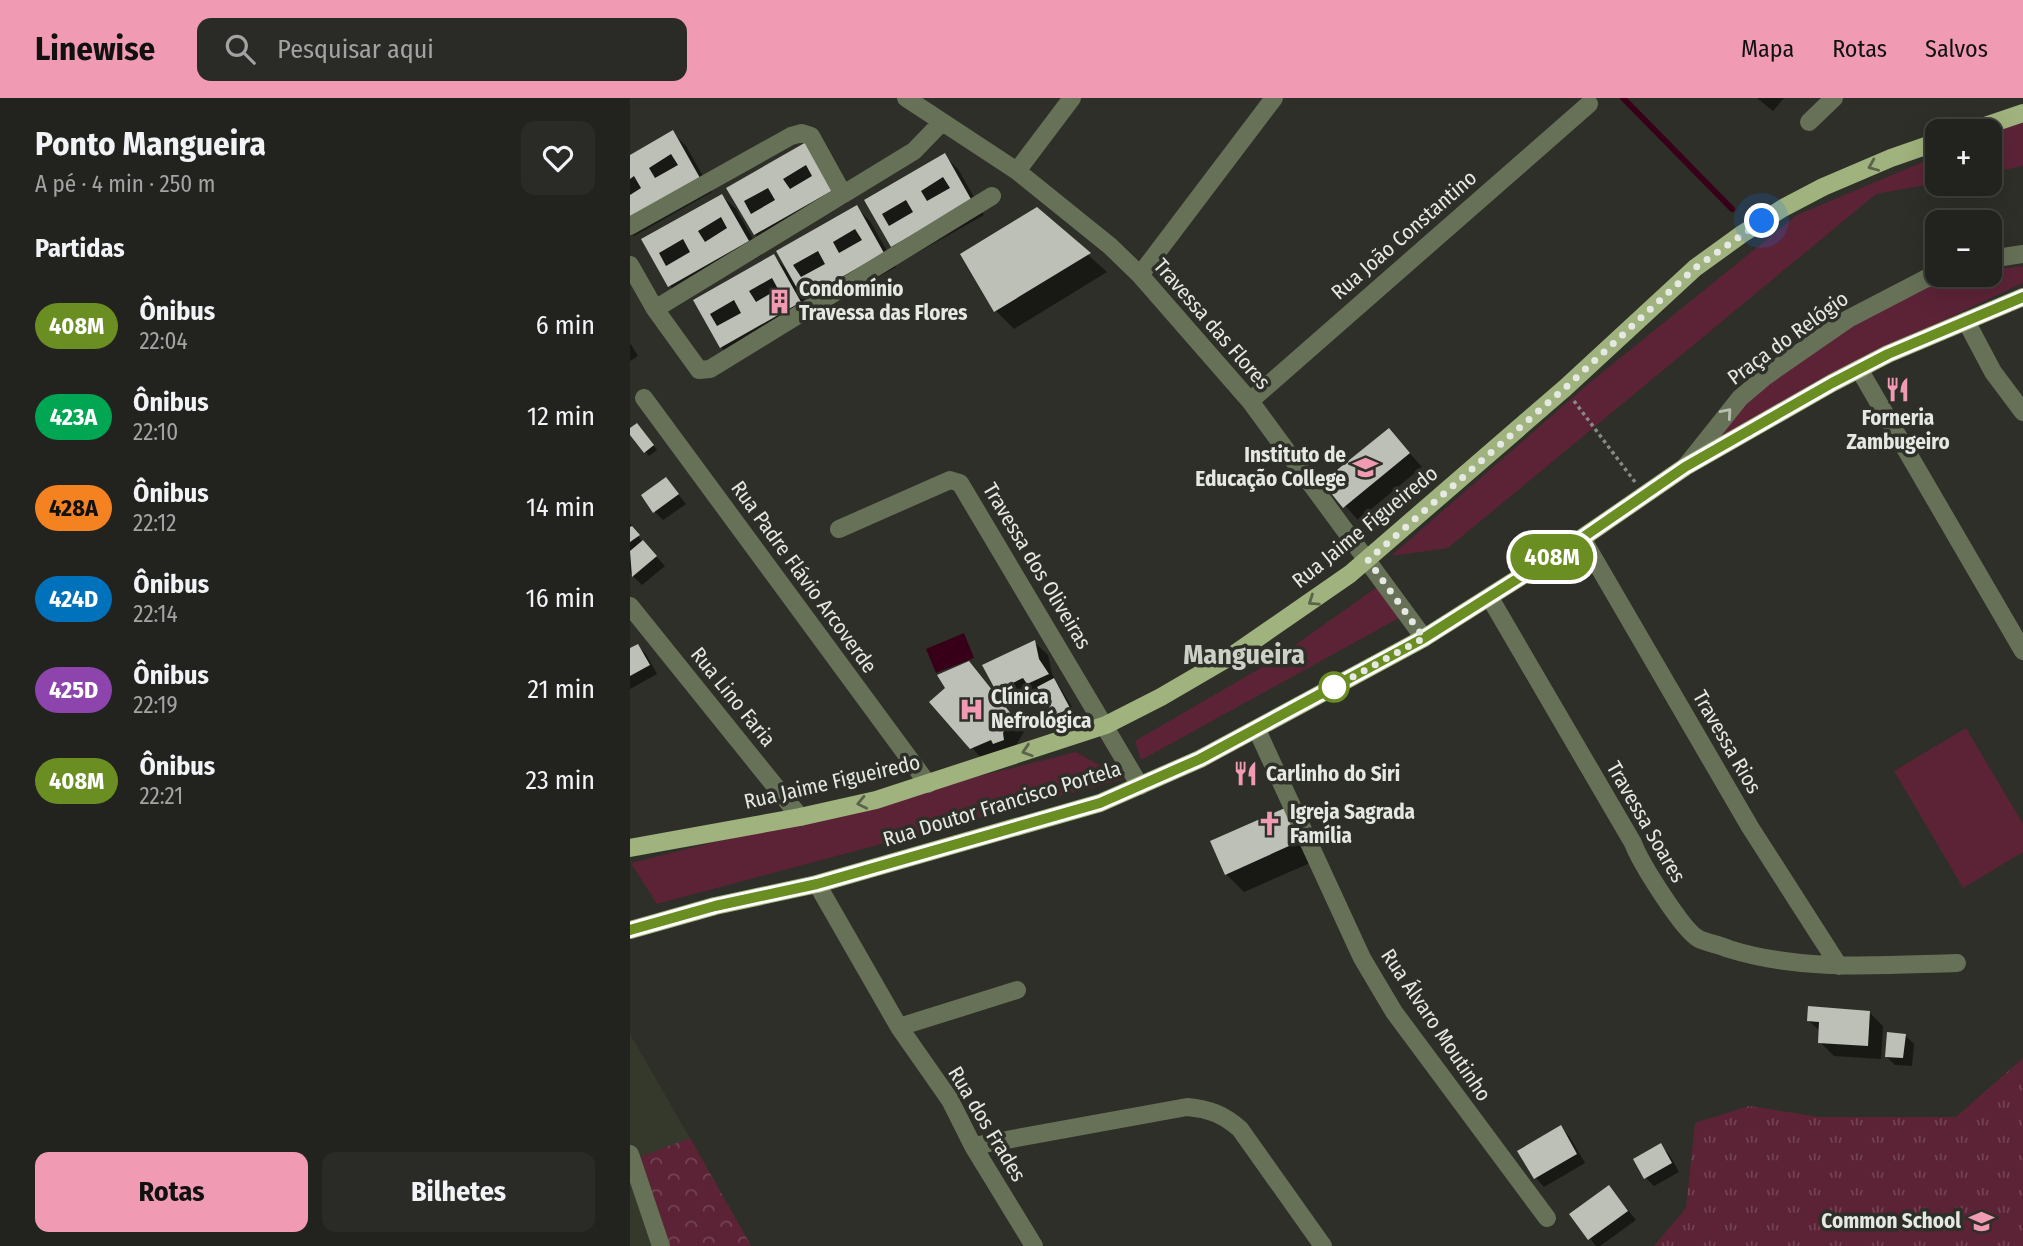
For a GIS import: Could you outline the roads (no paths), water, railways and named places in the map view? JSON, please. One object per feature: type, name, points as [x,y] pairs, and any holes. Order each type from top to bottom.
[{"type":"main road","points":[[2002,120],[2023,113]]},
{"type":"main road","name":"Rua Jaime Figueiredo","points":[[630,848],[800,817],[876,800],[1106,725],[1161,697],[1233,655],[1368,560],[1565,388],[1695,268],[1741,234],[1823,187],[1925,146]]},
{"type":"main road","name":"Rua Doutor Francisco Portela","points":[[630,930],[715,906],[817,884],[1100,803],[1200,759],[1424,638],[1582,538],[1685,467],[1859,369],[2023,297]]},
{"type":"street","name":"Travessa das Flores","points":[[906,98],[1017,171],[1110,246],[1140,275],[1250,401],[1424,638]]},
{"type":"street","points":[[1017,171],[1072,98]]},
{"type":"street","points":[[1140,275],[1275,98]]},
{"type":"street","points":[[1809,122],[1833,98]]},
{"type":"street","name":"Rua João Constantino","points":[[1250,401],[1588,104]]},
{"type":"street","points":[[655,309],[914,151],[942,122]]},
{"type":"street","points":[[630,226],[791,136],[802,133],[811,136],[843,194]]},
{"type":"street","points":[[630,265],[655,309],[699,370],[710,369],[992,196]]},
{"type":"street","points":[[2002,258],[2023,254]]},
{"type":"street","name":"Praça do Relógio","points":[[1685,467],[1740,398],[1766,376],[1848,319],[1925,280]]},
{"type":"street","points":[[1966,321],[1993,372],[2023,412]]},
{"type":"street","points":[[1859,369],[2023,651]]},
{"type":"street","name":"Rua Padre Flávio Arcoverde","points":[[644,398],[928,783]]},
{"type":"street","name":"Travessa dos Oliveiras","points":[[839,528],[950,480],[960,483],[1140,786]]},
{"type":"street","name":"Travessa Rios","points":[[1582,538],[1750,827],[1839,966]]},
{"type":"street","name":"Travessa Soares","points":[[1490,598],[1633,843],[1639,861],[1667,902],[1697,938],[1759,958],[1839,966],[1957,963]]},
{"type":"street","name":"Rua Lino Faria","points":[[630,606],[800,817]]},
{"type":"street","name":"Rua Álvaro Moutinho","points":[[1257,730],[1362,958],[1388,1002],[1547,1218]]},
{"type":"street","name":"Rua dos Frades","points":[[817,884],[899,1027],[950,1100],[974,1146],[1034,1246]]},
{"type":"street","points":[[899,1027],[1017,990]]},
{"type":"street","points":[[974,1146],[1187,1107],[1208,1109],[1227,1117],[1240,1129],[1323,1246]]},
{"type":"street","points":[[630,1154],[661,1246]]},
{"type":"waterway","points":[[1623,98],[1732,209]]},
{"type":"place","name":"Condomínio Travessa das Flores","points":[[779,301]]},
{"type":"place","name":"Forneria Zambugeiro","points":[[1898,389]]},
{"type":"place","name":"Instituto de Educação College","points":[[1366,467]]},
{"type":"place","name":"Clínica Nefrológica","points":[[971,709]]},
{"type":"place","name":"Carlinho do Siri","points":[[1246,774]]},
{"type":"place","name":"Igreja Sagrada Família","points":[[1270,824]]},
{"type":"place","name":"Common School","points":[[1981,1221]]},
{"type":"district","name":"Mangueira","points":[[1244,654]]}]
